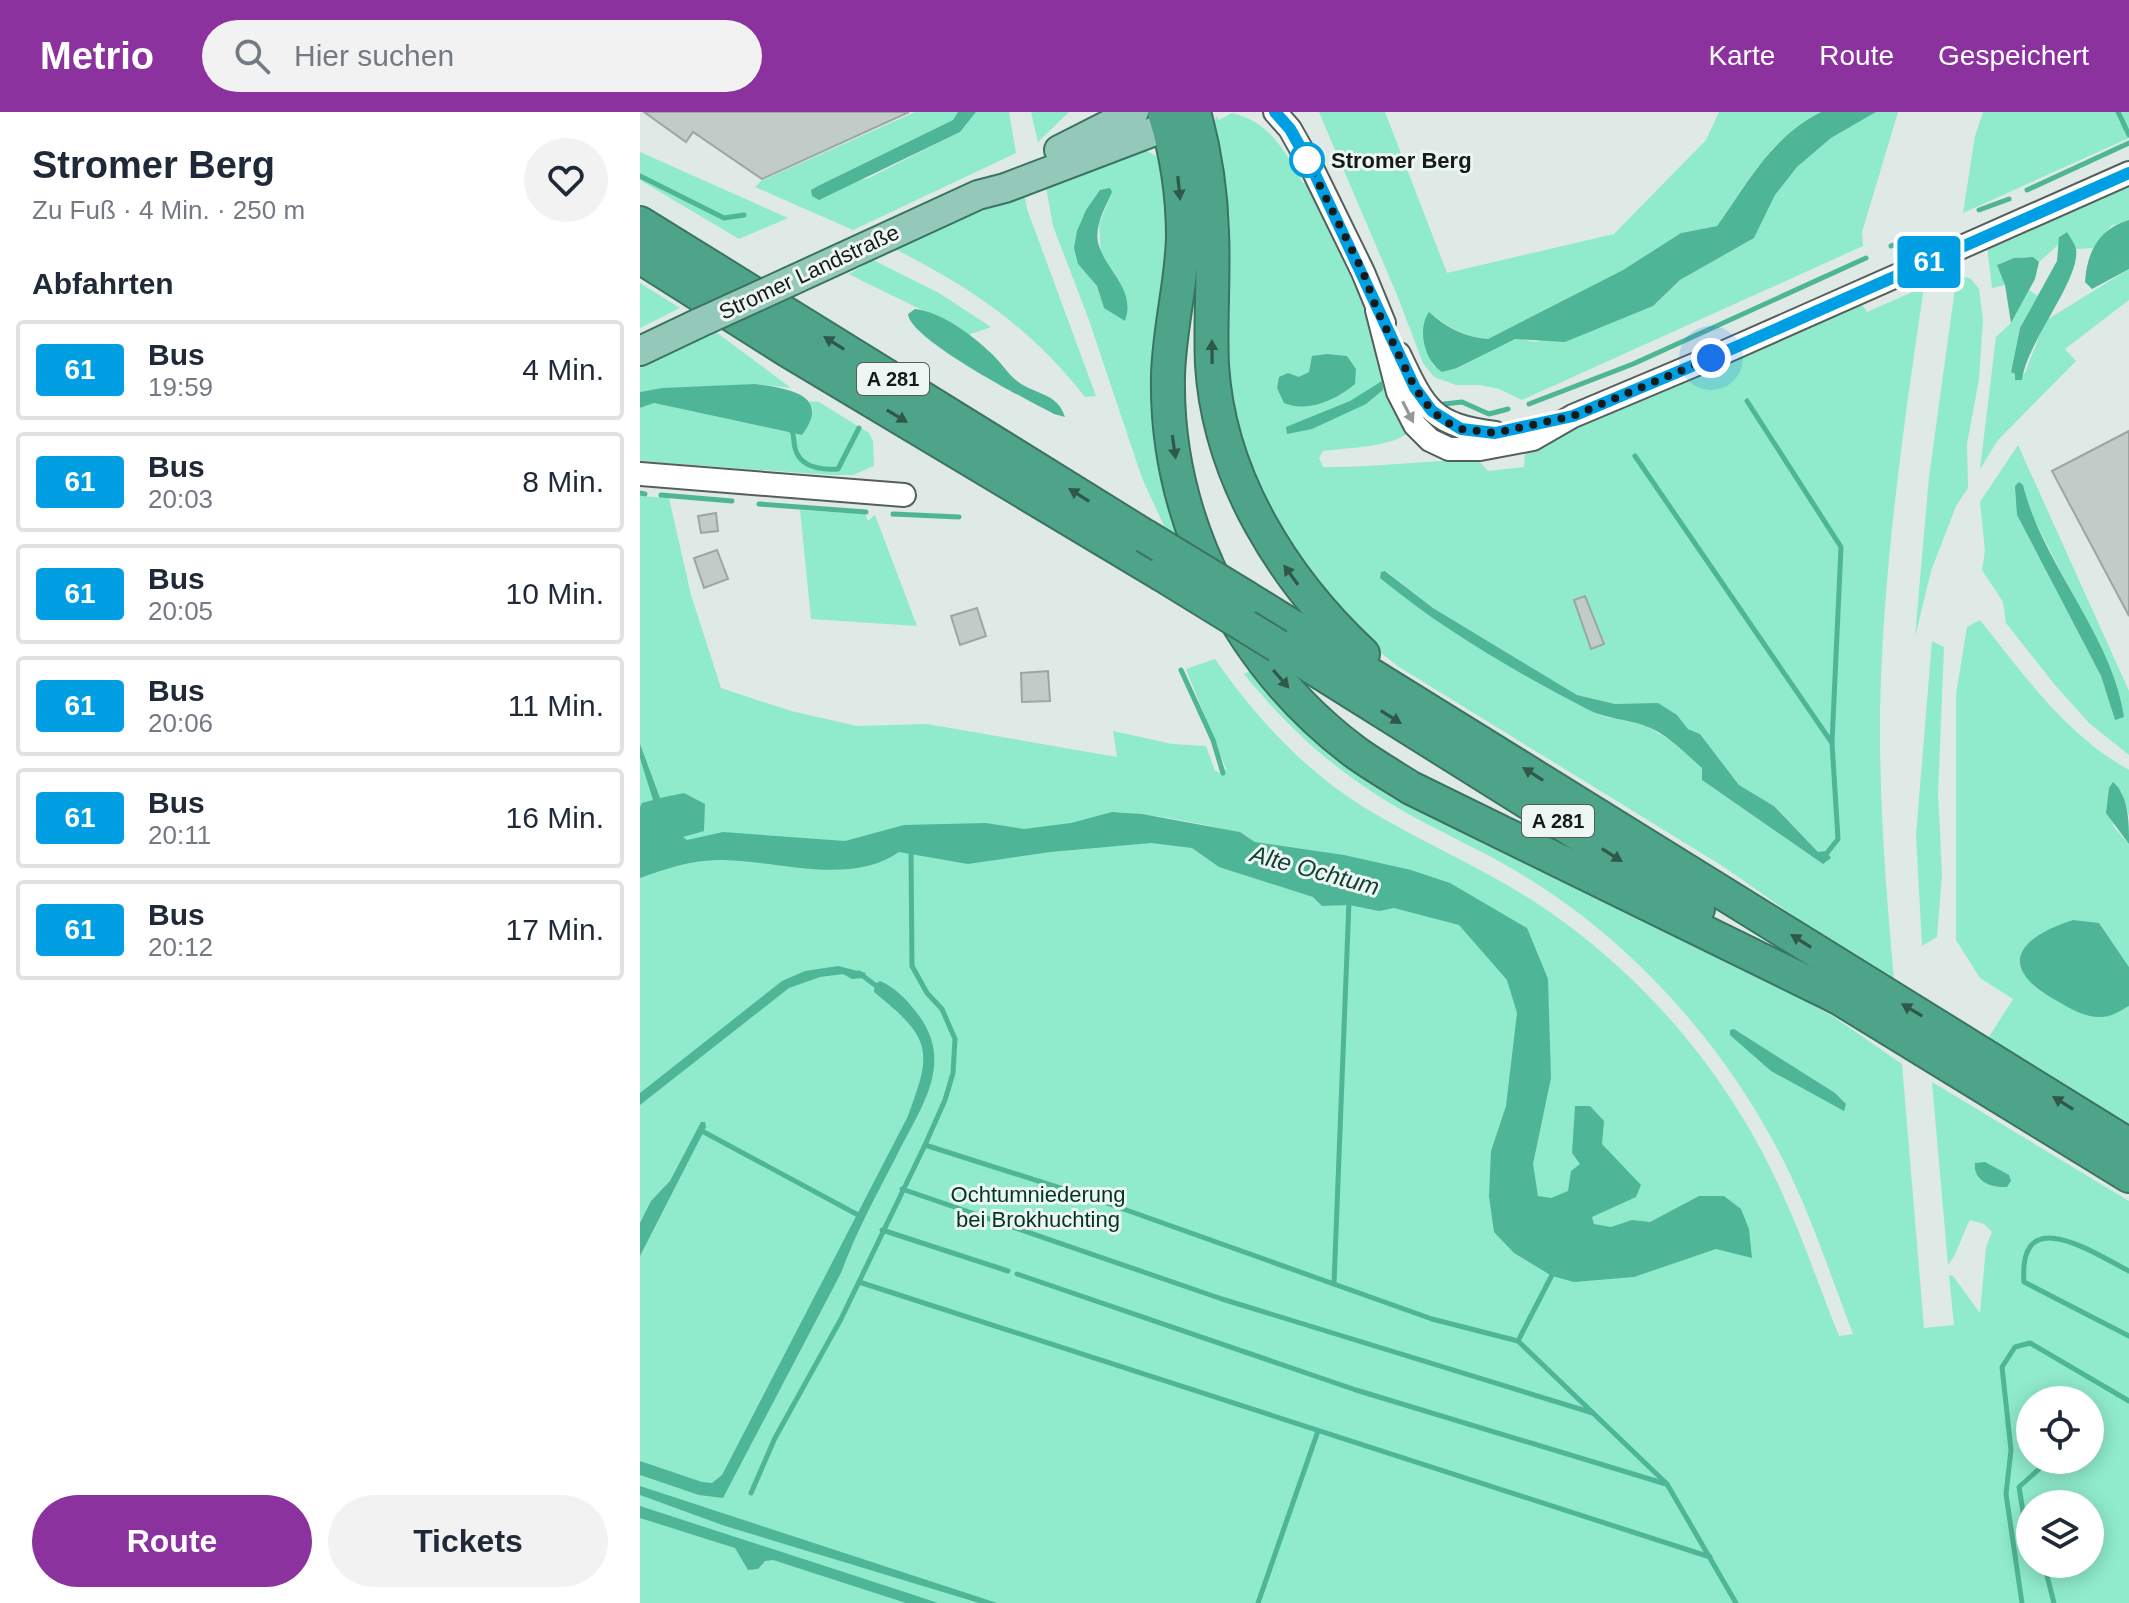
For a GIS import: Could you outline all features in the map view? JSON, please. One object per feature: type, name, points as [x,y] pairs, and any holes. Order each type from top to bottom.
[{"type":"highway","points":[[1177,115],[1209,180],[1213,234],[1212,368],[1223,429],[1246,493],[1270,545],[1335,627],[1373,662],[1450,722]]},
{"type":"highway","points":[[1177,115],[1177,174],[1183,237],[1168,376],[1182,499],[1217,590],[1254,648],[1310,712],[1354,751],[1411,788],[1837,997]]},
{"type":"highway","name":"A 281","points":[[640,223],[2129,1145]]},
{"type":"highway","name":"A 281","points":[[640,257],[787,350],[1278,646],[1837,997],[2129,1176]]},
{"type":"main road","name":"Stromer Landstraße","points":[[1053,161],[1134,112]]},
{"type":"main road","name":"Stromer Landstraße","points":[[640,351],[1053,161],[1177,115]]},
{"type":"street","points":[[1275,112],[1290,129],[1313,170],[1415,388],[1432,411],[1461,429],[1495,433]]},
{"type":"street","points":[[1377,310],[1398,392],[1415,425],[1430,440],[1449,449],[1480,449],[1533,439],[1573,416],[2129,173]]},
{"type":"street","points":[[1430,440],[1495,433],[1573,416]]},
{"type":"street","points":[[640,474],[904,495]]},
{"type":"green space","points":[[915,112],[958,112],[953,120],[811,190],[869,178],[959,132],[976,112],[1009,112],[1016,153],[853,230],[755,187],[761,181]]},
{"type":"green space","points":[[1031,112],[1069,112],[1038,142]]},
{"type":"green space","points":[[1319,112],[1385,112],[1447,273],[1614,234],[1706,140],[1719,112],[1821,112],[1803,122],[1774,147],[1717,226],[1681,233],[1623,270],[1488,339],[1457,330],[1429,312],[1426,347],[1434,367],[1458,368],[1515,338],[1536,342],[1653,306],[1680,280],[1754,238],[1775,195],[1797,167],[1831,138],[1876,112],[1898,112],[1862,232],[1863,246],[1522,400],[1499,389],[1456,385],[1434,377],[1423,363]]},
{"type":"green space","points":[[1983,112],[2129,112],[2129,138],[1963,213],[1975,136]]},
{"type":"green space","points":[[1232,113],[1257,123],[1283,149],[1303,183],[1307,181],[1367,308],[1410,431],[1382,444],[1323,451],[1319,458],[1323,467],[1478,460],[1488,471],[1524,467],[1525,451],[1860,302],[1867,312],[1924,287],[1895,499],[1882,658],[1882,812],[1894,979],[1848,954],[1724,867],[1399,667],[1348,627],[1316,594],[1245,465],[1226,370],[1213,128],[1216,116],[1219,120]],"holes":[[[1386,571],[1433,608],[1577,695],[1615,704],[1658,704],[1677,715],[1688,729],[1700,734],[1739,785],[1774,806],[1818,852],[1823,864],[1702,780],[1703,768],[1671,741],[1645,725],[1602,716],[1381,578]]]},
{"type":"green space","points":[[1145,150],[1158,157],[1166,173],[1183,538],[1165,528],[1142,478],[1089,320],[1053,226],[1046,187],[1069,181],[1068,173]],"holes":[[[1112,192],[1099,224],[1104,308],[1097,286],[1078,264]]]},
{"type":"green space","points":[[640,152],[788,218],[739,239],[640,180]]},
{"type":"green space","points":[[2129,184],[2129,220],[2111,226],[2093,248],[2076,249],[2067,232],[2059,236],[2059,244],[2039,262],[2024,257],[1998,264],[2005,285],[1992,288],[1987,245]]},
{"type":"green space","points":[[1024,192],[1027,209],[1096,396],[1085,397],[1043,350],[998,311],[949,278],[893,248],[971,211]]},
{"type":"green space","points":[[873,260],[939,293],[991,327],[968,335],[849,274]]},
{"type":"green space","points":[[2129,269],[2129,300],[2065,349],[2076,361],[1998,440],[1980,469],[1996,337],[2011,323],[2029,290],[2038,296],[2020,328],[2011,372],[2015,374],[2015,379],[2025,373],[2045,321]]},
{"type":"green space","points":[[1957,274],[1971,279],[1979,289],[1983,320],[1979,379],[1967,444],[1968,488],[1956,506],[1931,571],[1915,637],[1929,477]]},
{"type":"green space","points":[[640,283],[680,308],[640,328]]},
{"type":"green space","points":[[716,332],[791,388],[755,384],[640,392],[640,363]]},
{"type":"green space","points":[[809,401],[819,402],[869,433],[873,441],[874,466],[853,475],[830,475],[640,461],[640,408],[654,403],[802,435],[813,410]]},
{"type":"green space","points":[[2018,445],[2129,691],[2129,755],[2089,723],[2006,623],[2003,602],[1982,570],[1985,551],[1980,502]],"holes":[[[2023,485],[2028,507],[2107,662],[2115,720],[2101,676],[2017,515]]]},
{"type":"green space","name":"Ochtumniederung bei Brokhuchting","points":[[640,496],[669,498],[691,595],[721,688],[791,711],[857,726],[927,724],[1117,757],[1113,731],[1172,744],[1206,746],[1215,771],[1222,773],[1226,769],[1186,669],[1215,659],[1264,722],[1322,777],[1365,808],[1541,906],[1599,950],[1663,1011],[1718,1080],[1764,1155],[1798,1230],[1839,1336],[1853,1334],[1791,1176],[1742,1088],[1680,1008],[1607,936],[1568,905],[1510,867],[1409,814],[1331,762],[1277,712],[1244,674],[1255,669],[1300,718],[1834,1017],[1902,1064],[1924,1328],[1954,1325],[1949,1275],[1953,1276],[1980,1313],[1986,1247],[1992,1232],[1984,1224],[1970,1220],[1948,1265],[1932,1082],[2129,1201],[2129,1603],[640,1603]],"holes":[[[1112,812],[1160,817],[1241,833],[1258,843]],[[1263,844],[1379,864],[1450,883]]]},
{"type":"green space","points":[[800,510],[865,514],[868,521],[875,515],[917,626],[811,619]]},
{"type":"green space","points":[[1980,620],[2066,722],[2106,756],[2129,770],[2129,816],[2121,790],[2113,826],[2129,844],[2129,967],[2099,923],[2104,1018],[2129,1006],[2129,1127],[1987,1040],[2013,999],[1980,978],[1956,940],[1956,694],[1967,627]]},
{"type":"green space","points":[[1932,641],[1944,647],[1938,794],[1942,874],[1937,937],[1922,946],[1916,835]]},
{"type":"water","points":[[958,112],[976,112],[960,132],[819,200],[812,196],[811,190],[953,120]]},
{"type":"water","points":[[1821,112],[1876,112],[1831,138],[1797,167],[1775,195],[1754,238],[1680,280],[1653,306],[1565,342],[1515,339],[1457,368],[1442,372],[1431,360],[1423,335],[1429,312],[1456,331],[1488,339],[1623,270],[1681,233],[1717,226],[1774,148],[1803,122]]},
{"type":"water","points":[[1110,188],[1112,192],[1101,218],[1098,239],[1103,256],[1120,282],[1127,300],[1125,321],[1104,308],[1097,286],[1078,264],[1074,248],[1086,210],[1100,190]]},
{"type":"water","points":[[2129,220],[2129,269],[2092,289],[2085,282],[2088,260],[2096,243],[2110,229]]},
{"type":"water","points":[[2067,232],[2076,249],[2070,277],[2033,348],[2022,380],[2015,380],[2015,374],[2011,372],[2020,328],[2057,261],[2059,237]]},
{"type":"water","points":[[2033,257],[2039,262],[2035,279],[2011,323],[2005,285],[1997,265],[2014,258]]},
{"type":"water","points":[[915,309],[935,314],[965,332],[991,353],[1017,381],[1057,403],[1065,417],[1021,397],[948,354],[914,325],[908,314]]},
{"type":"water","points":[[1312,356],[1347,356],[1356,369],[1355,384],[1339,395],[1312,406],[1284,403],[1277,388],[1279,377],[1288,373],[1299,377],[1309,372]]},
{"type":"water","points":[[1382,381],[1383,390],[1366,404],[1312,429],[1287,434],[1286,427],[1350,401]]},
{"type":"water","points":[[755,384],[792,391],[809,402],[812,410],[810,421],[802,435],[654,403],[640,408],[640,392],[662,388]]},
{"type":"water","points":[[2019,482],[2023,485],[2046,544],[2106,658],[2124,717],[2115,720],[2101,676],[2017,515],[2015,486]]},
{"type":"water","points":[[1385,571],[1433,608],[1577,695],[1615,704],[1658,703],[1677,715],[1688,729],[1700,734],[1739,785],[1774,806],[1818,852],[1826,851],[1831,858],[1823,864],[1702,780],[1702,768],[1659,733],[1643,725],[1589,710],[1455,633],[1380,578],[1381,572]]},
{"type":"water","name":"Alte Ochtum","points":[[640,744],[660,798],[684,793],[705,804],[704,831],[683,837],[687,840],[723,832],[845,841],[904,825],[986,823],[1024,829],[1071,823],[1112,812],[1142,814],[1240,832],[1255,842],[1344,855],[1411,870],[1450,883],[1527,928],[1548,979],[1551,1078],[1533,1164],[1538,1196],[1551,1198],[1568,1191],[1571,1171],[1580,1164],[1572,1153],[1575,1106],[1590,1106],[1604,1121],[1602,1144],[1641,1185],[1636,1197],[1592,1217],[1594,1224],[1611,1227],[1632,1220],[1650,1222],[1699,1196],[1724,1196],[1741,1209],[1749,1229],[1752,1258],[1716,1249],[1634,1277],[1574,1282],[1552,1276],[1514,1253],[1494,1232],[1489,1196],[1491,1151],[1506,1106],[1517,1013],[1507,980],[1459,925],[1394,908],[1379,911],[1349,905],[1322,906],[1313,897],[1219,867],[1192,848],[1151,843],[1050,852],[968,864],[899,852],[880,862],[837,870],[713,860],[681,865],[640,878],[640,807],[642,803],[653,800],[640,758]]},
{"type":"water","points":[[2113,782],[2125,802],[2129,844],[2106,813],[2109,788]]},
{"type":"water","points":[[2073,920],[2099,923],[2129,967],[2129,1006],[2115,1014],[2094,1017],[2074,1010],[2039,990],[2021,967],[2021,956],[2026,946],[2037,936]]},
{"type":"water","points":[[838,966],[866,973],[863,978],[852,979],[843,974],[820,977],[789,988],[640,1105],[640,1093],[782,981],[805,971]]},
{"type":"water","points":[[880,981],[900,994],[917,1013],[928,1032],[934,1050],[934,1068],[924,1103],[867,1213],[841,1273],[723,1498],[699,1495],[640,1475],[640,1461],[702,1482],[712,1483],[722,1475],[907,1118],[921,1076],[922,1047],[907,1022],[874,992],[875,984]]},
{"type":"water","points":[[1734,1029],[1835,1093],[1846,1104],[1844,1111],[1771,1071],[1730,1035],[1730,1030]]},
{"type":"water","points":[[701,1122],[705,1122],[706,1127],[640,1256],[640,1223],[651,1201],[670,1181]]},
{"type":"water","points":[[1985,1162],[2009,1175],[2011,1181],[2007,1187],[1989,1185],[1980,1179],[1975,1163]]},
{"type":"water","points":[[640,1486],[997,1603],[979,1603],[725,1526],[640,1495]]},
{"type":"water","points":[[640,1506],[938,1603],[906,1603],[773,1560],[765,1561],[758,1569],[748,1570],[735,1548],[640,1518]]},
{"type":"building","points":[[644,112],[909,112],[762,179],[693,132],[686,142]]},
{"type":"building","points":[[2129,431],[2129,616],[2052,471]]},
{"type":"building","points":[[716,513],[718,531],[701,533],[698,516]]},
{"type":"building","points":[[717,550],[728,579],[704,588],[694,558]]},
{"type":"building","points":[[1585,596],[1604,644],[1591,649],[1574,600]]},
{"type":"building","points":[[977,608],[986,636],[960,645],[951,616]]},
{"type":"building","points":[[1048,671],[1050,701],[1022,702],[1021,673]]},
{"type":"waterway","points":[[2118,112],[2129,135]]},
{"type":"waterway","points":[[2027,190],[2129,143]]},
{"type":"waterway","points":[[640,176],[724,218],[744,215]]},
{"type":"waterway","points":[[1979,210],[2009,199]]},
{"type":"waterway","points":[[1891,246],[1909,238]]},
{"type":"waterway","points":[[1529,404],[1633,364],[1866,258]]},
{"type":"waterway","points":[[1747,401],[1841,547],[1832,743]]},
{"type":"waterway","points":[[1444,404],[1462,402],[1489,414],[1508,409]]},
{"type":"waterway","points":[[791,429],[801,460],[818,468],[838,469],[859,428]]},
{"type":"waterway","points":[[1635,456],[1832,743],[1838,839],[1823,858]]},
{"type":"waterway","points":[[640,493],[645,494]]},
{"type":"waterway","points":[[661,495],[732,501]]},
{"type":"waterway","points":[[759,504],[866,512]]},
{"type":"waterway","points":[[893,514],[959,517]]},
{"type":"waterway","points":[[1181,670],[1213,740],[1223,773]]},
{"type":"waterway","points":[[751,1493],[775,1438],[841,1319],[925,1145],[953,1073],[955,1039],[942,1009],[927,993],[912,966],[911,850]]},
{"type":"waterway","name":"Alte Ochtum","points":[[1334,1284],[1349,901]]},
{"type":"waterway","points":[[859,973],[879,988]]},
{"type":"waterway","points":[[702,1131],[860,1216]]},
{"type":"waterway","points":[[925,1145],[1101,1201],[1432,1319],[1518,1341],[1667,1484],[1736,1603]]},
{"type":"waterway","points":[[902,1189],[1222,1299],[1593,1413]]},
{"type":"waterway","points":[[882,1230],[1008,1271]]},
{"type":"waterway","points":[[2129,1271],[2078,1245],[2045,1238],[2033,1244],[2025,1258],[2024,1282],[2129,1336]]},
{"type":"waterway","points":[[1518,1341],[1554,1271]]},
{"type":"waterway","points":[[1017,1274],[1356,1390],[1666,1484]]},
{"type":"waterway","points":[[859,1282],[1710,1557]]},
{"type":"waterway","points":[[2022,1603],[2006,1494],[2011,1450],[2002,1367],[2015,1347],[2030,1343],[2129,1401]]},
{"type":"waterway","points":[[1258,1603],[1318,1431]]},
{"type":"waterway","points":[[2019,1490],[2033,1474]]},
{"type":"waterway","points":[[2048,1578],[2054,1603]]},
{"type":"bus line","name":"61","points":[[1275,112],[1290,129],[1313,170],[1415,388],[1432,411],[1446,422],[1461,429],[1495,433],[1573,416],[2129,173]]},
{"type":"place","name":"Stromer Berg","points":[[1307,160]]},
{"type":"route","points":[[1307,160],[1363,272],[1377,310],[1415,388],[1432,411],[1446,422],[1461,429],[1495,433],[1573,416],[1711,358]]}]
